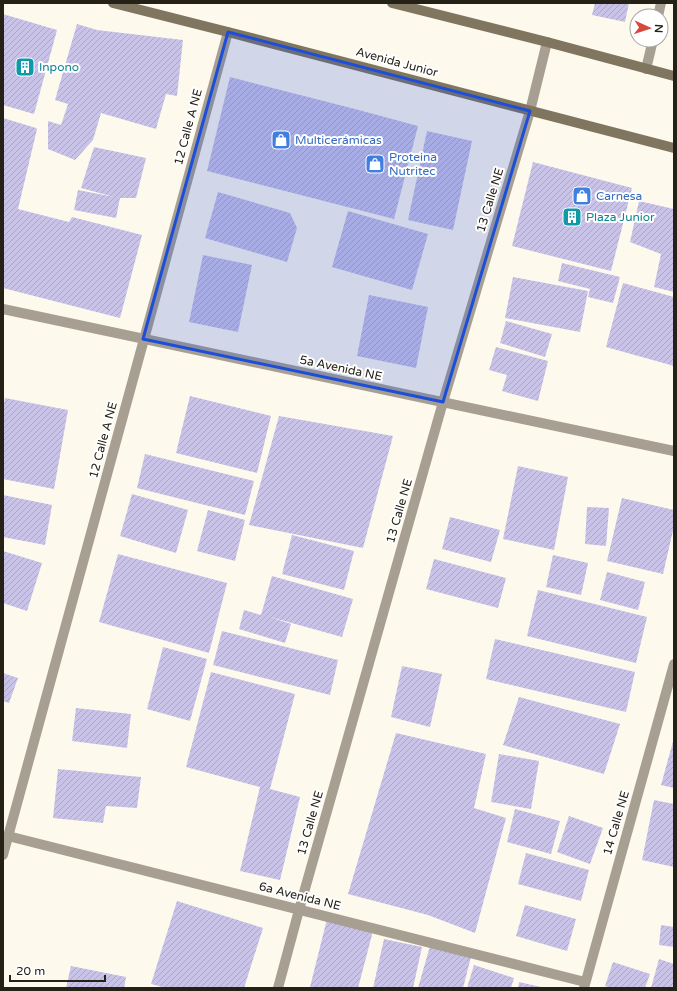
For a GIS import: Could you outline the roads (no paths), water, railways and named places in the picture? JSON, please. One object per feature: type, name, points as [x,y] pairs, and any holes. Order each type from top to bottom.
[{"type":"main road","name":"Avenida Junior","points":[[113,3],[674,148]]},
{"type":"main road","points":[[392,3],[674,76]]},
{"type":"street","name":"12 Calle A NE","points":[[3,855],[228,32]]},
{"type":"street","name":"13 Calle NE","points":[[278,988],[443,402],[530,111],[547,42]]},
{"type":"street","points":[[646,69],[650,48]]},
{"type":"street","name":"5a Avenida NE","points":[[3,309],[674,452]]},
{"type":"street","name":"14 Calle NE","points":[[585,985],[674,664]]},
{"type":"street","name":"6a Avenida NE","points":[[8,836],[585,985]]},
{"type":"place","name":"Inpono","points":[[25,67]]},
{"type":"place","name":"Multicerámicas","points":[[281,140]]},
{"type":"place","name":"Proteina Nutritec","points":[[375,164]]},
{"type":"place","name":"Carnesa","points":[[582,196]]},
{"type":"place","name":"Plaza Junior","points":[[572,217]]}]
